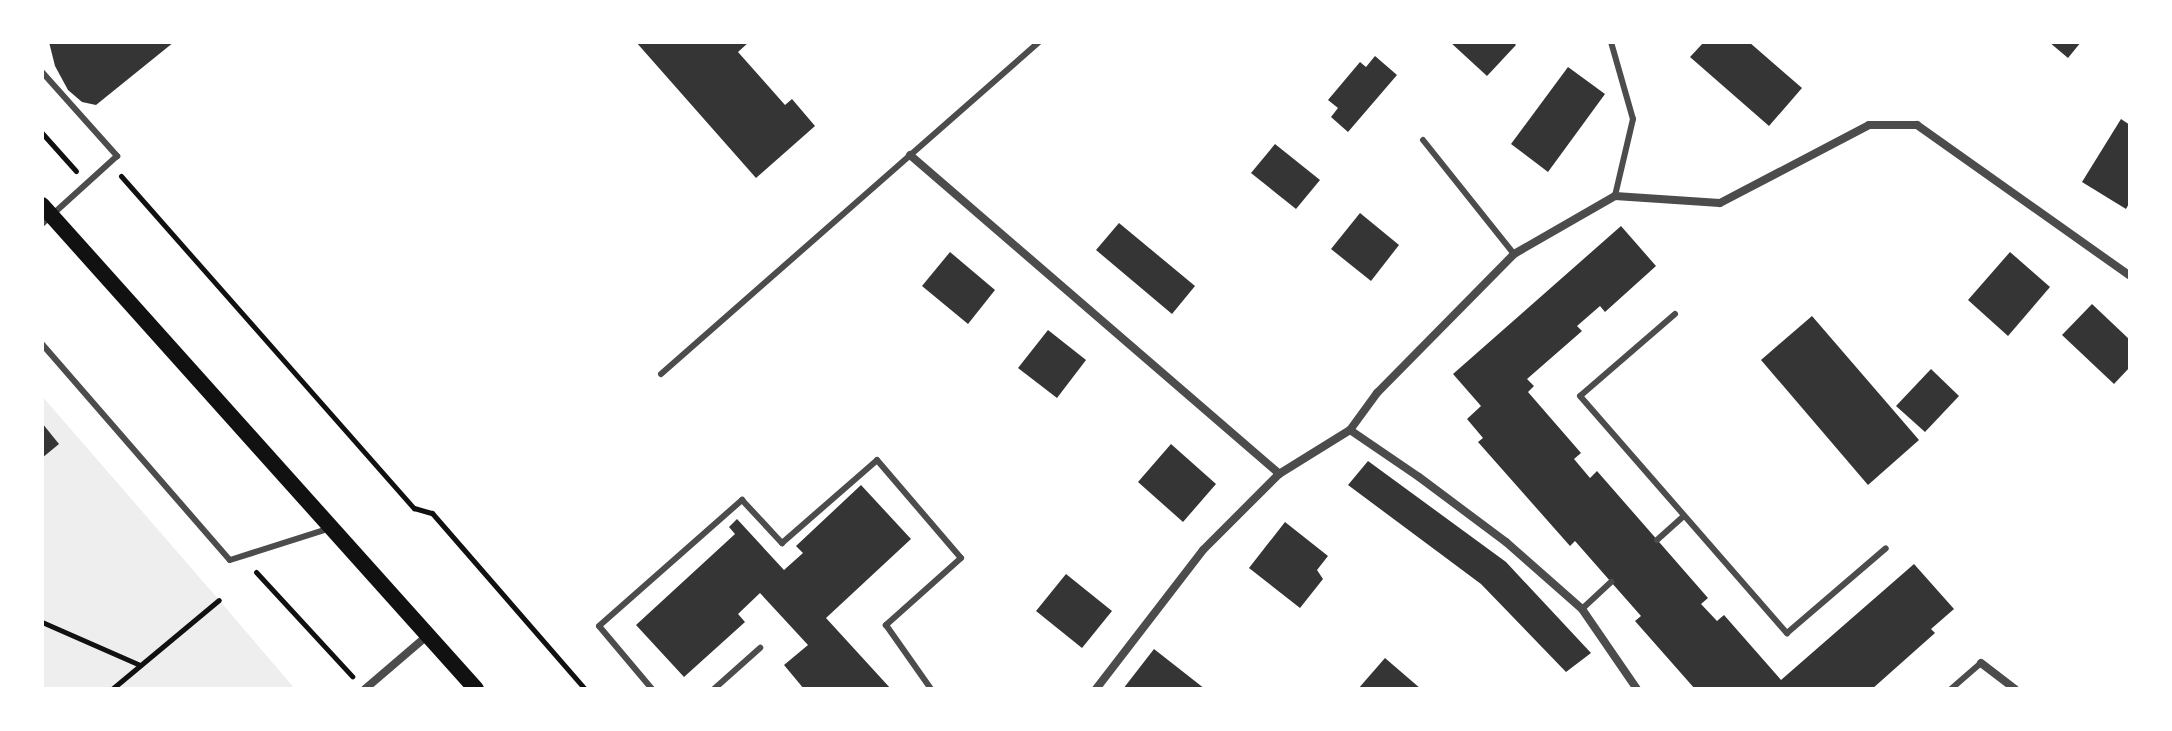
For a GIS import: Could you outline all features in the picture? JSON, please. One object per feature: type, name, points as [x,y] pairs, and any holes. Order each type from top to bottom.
[{"type":"main road","points":[[45,215],[476,689]]},
{"type":"street","points":[[1096,689],[1203,550],[1279,474],[1350,430],[1377,393],[1514,254],[1615,196],[1720,203],[1869,125],[1917,125],[2130,276]]},
{"type":"street","points":[[910,155],[1279,474]]},
{"type":"street","points":[[1350,430],[1506,542],[1582,609],[1637,689]]},
{"type":"street","points":[[365,689],[429,635]]},
{"type":"street","points":[[1981,663],[2015,689]]},
{"type":"lane","points":[[661,374],[1039,42]]},
{"type":"lane","points":[[1611,42],[1633,119],[1615,196]]},
{"type":"lane","points":[[42,72],[117,156],[45,215]]},
{"type":"lane","points":[[1423,140],[1514,254]]},
{"type":"lane","points":[[1675,314],[1580,396],[1787,633],[1886,548]]},
{"type":"lane","points":[[42,344],[230,560],[332,528]]},
{"type":"lane","points":[[652,689],[599,626],[742,500],[782,543],[877,460],[961,558],[886,625],[931,689]]},
{"type":"lane","points":[[1657,540],[1684,516]]},
{"type":"lane","points":[[1582,609],[1611,582]]},
{"type":"lane","points":[[714,689],[760,648]]},
{"type":"lane","points":[[1951,689],[1981,663]]},
{"type":"path","points":[[42,133],[87,183]]},
{"type":"path","points":[[109,163],[414,508],[432,513],[585,689]]},
{"type":"path","points":[[112,689],[219,600]]},
{"type":"path","points":[[42,622],[140,665]]},
{"type":"shaded area","points":[[42,396],[219,600],[295,689],[42,689]]},
{"type":"building","points":[[49,42],[174,42],[96,105],[82,102],[68,90],[55,66]]},
{"type":"building","points":[[636,42],[749,42],[738,52],[785,105],[792,99],[815,126],[756,178]]},
{"type":"building","points":[[1450,42],[1513,42],[1516,45],[1487,76]]},
{"type":"building","points":[[1704,42],[1749,42],[1802,88],[1769,126],[1690,57]]},
{"type":"building","points":[[2049,42],[2081,42],[2068,58]]},
{"type":"building","points":[[1375,56],[1397,75],[1348,132],[1331,117],[1338,108],[1328,100],[1360,62],[1366,67]]},
{"type":"building","points":[[1568,67],[1605,94],[1548,172],[1511,144]]},
{"type":"building","points":[[2121,119],[2130,125],[2130,202],[2126,209],[2082,182]]},
{"type":"building","points":[[1275,144],[1320,180],[1296,209],[1251,173]]},
{"type":"building","points":[[1360,213],[1399,245],[1371,281],[1331,249]]},
{"type":"building","points":[[1119,223],[1195,286],[1172,314],[1096,250]]},
{"type":"building","points":[[1621,226],[1656,266],[1605,312],[1600,306],[1577,326],[1582,331],[1527,379],[1534,386],[1528,392],[1581,453],[1574,459],[1590,478],[1597,471],[1708,598],[1701,604],[1717,621],[1724,615],[1781,680],[1914,564],[1954,609],[1931,629],[1935,633],[1872,689],[1695,689],[1635,621],[1641,616],[1575,541],[1570,546],[1478,442],[1483,438],[1467,419],[1481,406],[1453,374]]},
{"type":"building","points":[[950,252],[995,290],[968,324],[922,286]]},
{"type":"building","points":[[2010,252],[2050,287],[2008,336],[1968,300]]},
{"type":"building","points":[[2092,304],[2130,340],[2130,367],[2114,384],[2062,335]]},
{"type":"building","points":[[1812,316],[1919,440],[1868,485],[1761,360]]},
{"type":"building","points":[[1048,330],[1086,360],[1057,398],[1018,368]]},
{"type":"building","points":[[1931,369],[1959,396],[1925,432],[1896,406]]},
{"type":"building","points":[[42,423],[59,444],[42,458]]},
{"type":"building","points":[[1171,444],[1216,484],[1183,522],[1138,482]]},
{"type":"building","points":[[1368,461],[1506,562],[1591,653],[1566,672],[1481,584],[1348,485]]},
{"type":"building","points":[[861,485],[911,539],[826,618],[891,689],[804,689],[784,665],[808,645],[760,593],[738,614],[745,622],[684,677],[636,625],[735,534],[729,527],[737,519],[784,570],[803,553],[796,546]]},
{"type":"building","points":[[1285,522],[1328,556],[1317,570],[1323,579],[1300,608],[1249,568]]},
{"type":"building","points":[[1066,574],[1112,611],[1082,648],[1036,611]]},
{"type":"building","points":[[1154,649],[1205,689],[1123,689]]},
{"type":"building","points":[[1385,658],[1421,689],[1358,689]]}]
